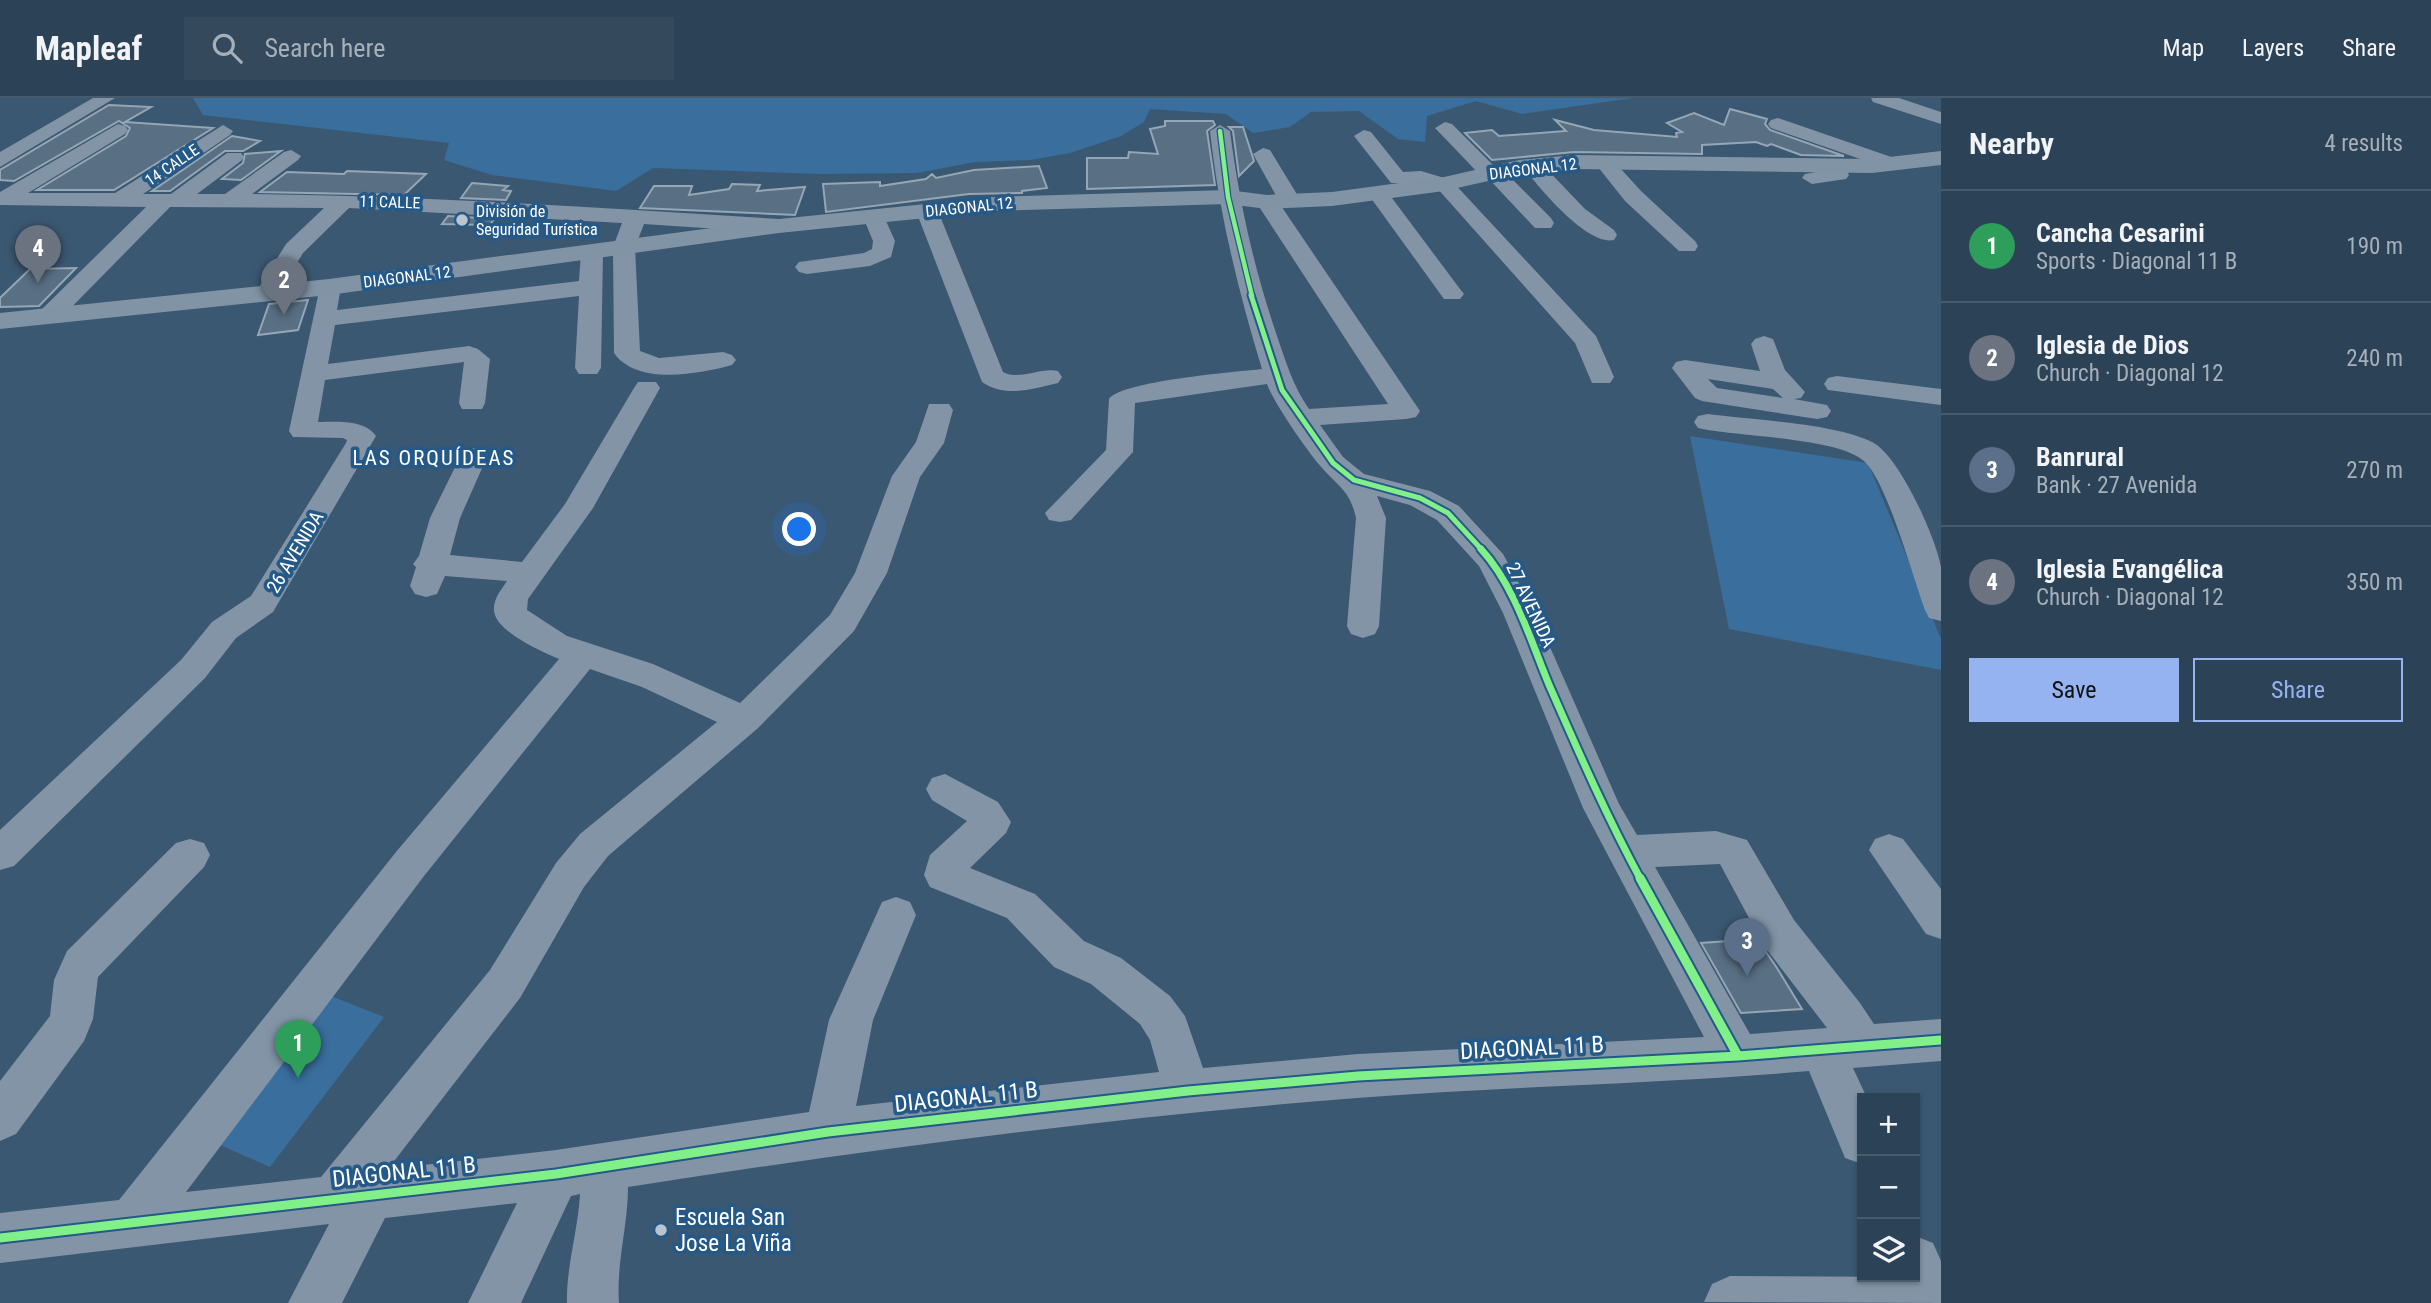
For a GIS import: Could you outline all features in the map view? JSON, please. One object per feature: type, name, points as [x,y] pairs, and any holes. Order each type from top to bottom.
[{"type":"main road","name":"DIAGONAL 12","points":[[0,321],[329,287],[779,226],[1030,201],[1228,197],[1279,201],[1379,194],[1403,184],[1444,184],[1532,165],[1604,162],[1896,165],[1941,158]]},
{"type":"street","points":[[0,162],[106,98]]},
{"type":"street","points":[[1880,98],[1941,118]]},
{"type":"street","points":[[1778,124],[1896,165]]},
{"type":"street","points":[[1445,128],[1543,223]]},
{"type":"street","points":[[1,199],[118,130]]},
{"type":"street","name":"14 CALLE","points":[[121,199],[223,131]]},
{"type":"street","name":"27 AVENIDA","points":[[1220,131],[1228,197],[1253,301],[1276,375],[1300,418],[1333,463],[1354,480],[1420,498],[1441,509],[1464,527],[1492,561],[1519,613],[1566,728],[1625,852],[1738,1056]]},
{"type":"street","points":[[1364,136],[1403,184]]},
{"type":"street","points":[[1264,153],[1279,201],[1406,411],[1300,418]]},
{"type":"street","points":[[231,200],[291,156]]},
{"type":"street","points":[[48,316],[170,200],[234,158]]},
{"type":"street","points":[[1604,162],[1633,196],[1687,246]]},
{"type":"street","points":[[1532,165],[1577,214],[1606,235]]},
{"type":"street","points":[[1812,178],[1835,178],[1839,175],[1835,166]]},
{"type":"street","points":[[1444,184],[1587,341],[1601,377]]},
{"type":"street","points":[[1379,194],[1452,294]]},
{"type":"street","name":"11 CALLE","points":[[1,199],[345,200],[779,226]]},
{"type":"street","points":[[267,294],[294,249],[345,200]]},
{"type":"street","points":[[927,211],[970,315],[991,376],[1001,383],[1022,383],[1049,377]]},
{"type":"street","points":[[636,216],[624,247],[627,353],[632,359],[660,365],[723,360]]},
{"type":"street","points":[[807,267],[870,259],[883,252],[884,241],[874,216]]},
{"type":"street","points":[[588,368],[592,252]]},
{"type":"street","name":"26 AVENIDA","points":[[0,854],[168,694],[224,630],[269,596],[361,439],[359,433],[353,431],[303,431],[329,287]]},
{"type":"street","points":[[323,319],[590,288]]},
{"type":"street","points":[[1817,411],[1704,393],[1672,348],[1678,346],[1764,351],[1779,382],[1817,411],[1877,458],[1891,482],[1941,610]]},
{"type":"street","points":[[313,374],[469,354],[477,359],[472,403]]},
{"type":"street","points":[[1685,368],[1779,382]]},
{"type":"street","points":[[1060,513],[1119,452],[1122,440],[1122,399],[1138,393],[1276,375]]},
{"type":"street","points":[[1837,384],[1941,397]]},
{"type":"street","points":[[647,388],[601,472],[512,598],[510,613],[531,631],[581,656],[638,672],[744,720]]},
{"type":"street","points":[[314,1303],[353,1197],[505,984],[570,875],[610,829],[744,720],[826,641],[855,606],[871,573],[906,476],[934,434],[939,410]]},
{"type":"street","points":[[1708,422],[1861,446]]},
{"type":"street","points":[[473,457],[445,518],[427,575],[531,573]]},
{"type":"street","points":[[1354,480],[1368,505],[1371,518],[1363,626]]},
{"type":"street","points":[[132,1223],[410,864],[581,656]]},
{"type":"street","points":[[945,789],[985,813],[992,822],[944,867],[944,875],[1021,906],[1069,954],[1106,971],[1154,1010],[1169,1031],[1188,1091]]},
{"type":"street","points":[[1625,852],[1716,847],[1733,851],[1779,933],[1844,1017],[1842,1048],[1857,1118]]},
{"type":"street","points":[[1889,850],[1941,921]]},
{"type":"street","points":[[0,1118],[68,1027],[73,1017],[73,981],[82,964],[190,855]]},
{"type":"street","points":[[828,1132],[851,1020],[896,915]]},
{"type":"street","name":"DIAGONAL 11 B","points":[[0,1238],[556,1174],[828,1132],[1188,1091],[1358,1076],[1738,1056],[1941,1040]]},
{"type":"street","points":[[593,1303],[592,1284],[603,1224],[606,1167]]},
{"type":"street","points":[[494,1303],[556,1174]]},
{"type":"street","points":[[1920,1272],[1933,1302]]},
{"type":"street","points":[[1730,1302],[1941,1302]]},
{"type":"shaded area","points":[[193,98],[1633,98],[1522,114],[1476,101],[1427,116],[1425,142],[1398,139],[1359,111],[1311,112],[1290,127],[1253,133],[1226,114],[1150,109],[1144,122],[1121,136],[1070,153],[1031,160],[975,162],[917,173],[819,174],[653,168],[616,191],[492,175],[444,160],[449,143],[203,115]]},
{"type":"shaded area","points":[[1690,436],[1868,463],[1941,639],[1941,670],[1729,629]]},
{"type":"shaded area","points":[[326,994],[384,1017],[270,1167],[209,1140]]},
{"type":"building","points":[[109,105],[151,107],[125,122],[213,128],[114,190],[37,190],[126,136],[130,128],[119,121],[14,181],[0,180],[0,170]]},
{"type":"building","points":[[1730,109],[1767,119],[1765,124],[1770,130],[1844,156],[1801,155],[1771,144],[1767,146],[1756,142],[1702,145],[1702,154],[1574,152],[1492,160],[1465,133],[1492,130],[1499,136],[1566,131],[1555,120],[1594,130],[1677,137],[1676,133],[1682,132],[1667,123],[1694,113],[1724,125]]},
{"type":"building","points":[[1165,121],[1213,121],[1215,125],[1207,131],[1215,185],[1087,189],[1087,158],[1128,158],[1129,152],[1158,154],[1150,129],[1165,126]]},
{"type":"building","points":[[1229,127],[1243,127],[1254,161],[1239,176],[1233,131]]},
{"type":"building","points":[[232,136],[260,141],[243,151],[225,151],[170,191],[152,191]]},
{"type":"building","points":[[281,151],[241,180],[222,179],[243,163],[245,154]]},
{"type":"building","points":[[1039,166],[1047,188],[1022,193],[969,194],[826,212],[823,184],[880,182],[880,186],[926,179],[932,174],[936,178],[974,170]]},
{"type":"building","points":[[347,171],[426,174],[404,195],[260,192],[287,172],[344,174]]},
{"type":"building","points":[[472,183],[508,186],[503,190],[511,191],[506,200],[461,198]]},
{"type":"building","points":[[732,184],[760,185],[757,191],[805,187],[795,215],[640,208],[654,186],[692,186],[689,195],[729,189]]},
{"type":"building","points":[[448,216],[494,219],[490,225],[442,224]]},
{"type":"building","points":[[76,268],[39,306],[0,307],[0,298],[30,269]]},
{"type":"building","points":[[308,300],[298,330],[258,335],[269,304]]},
{"type":"building","points":[[1757,939],[1802,1009],[1741,1013],[1701,943]]},
{"type":"cycle path","points":[[1220,131],[1228,197],[1253,301],[1282,390],[1333,463],[1354,480],[1420,498],[1448,513],[1492,561],[1519,613],[1602,808],[1738,1056]]},
{"type":"cycle path","points":[[0,1238],[556,1174],[828,1132],[1188,1091],[1358,1076],[1738,1056],[1941,1040]]},
{"type":"place","name":"División de Seguridad Turística","points":[[462,220]]},
{"type":"place","name":"Iglesia Evangélica","points":[[38,283]]},
{"type":"place","name":"Iglesia de Dios","points":[[284,315]]},
{"type":"place","name":"Banrural","points":[[1747,976]]},
{"type":"place","name":"Cancha Cesarini","points":[[298,1078]]},
{"type":"place","name":"Escuela San Jose La Viña","points":[[661,1230]]},
{"type":"district","name":"LAS ORQUÍDEAS","points":[[434,458]]}]
